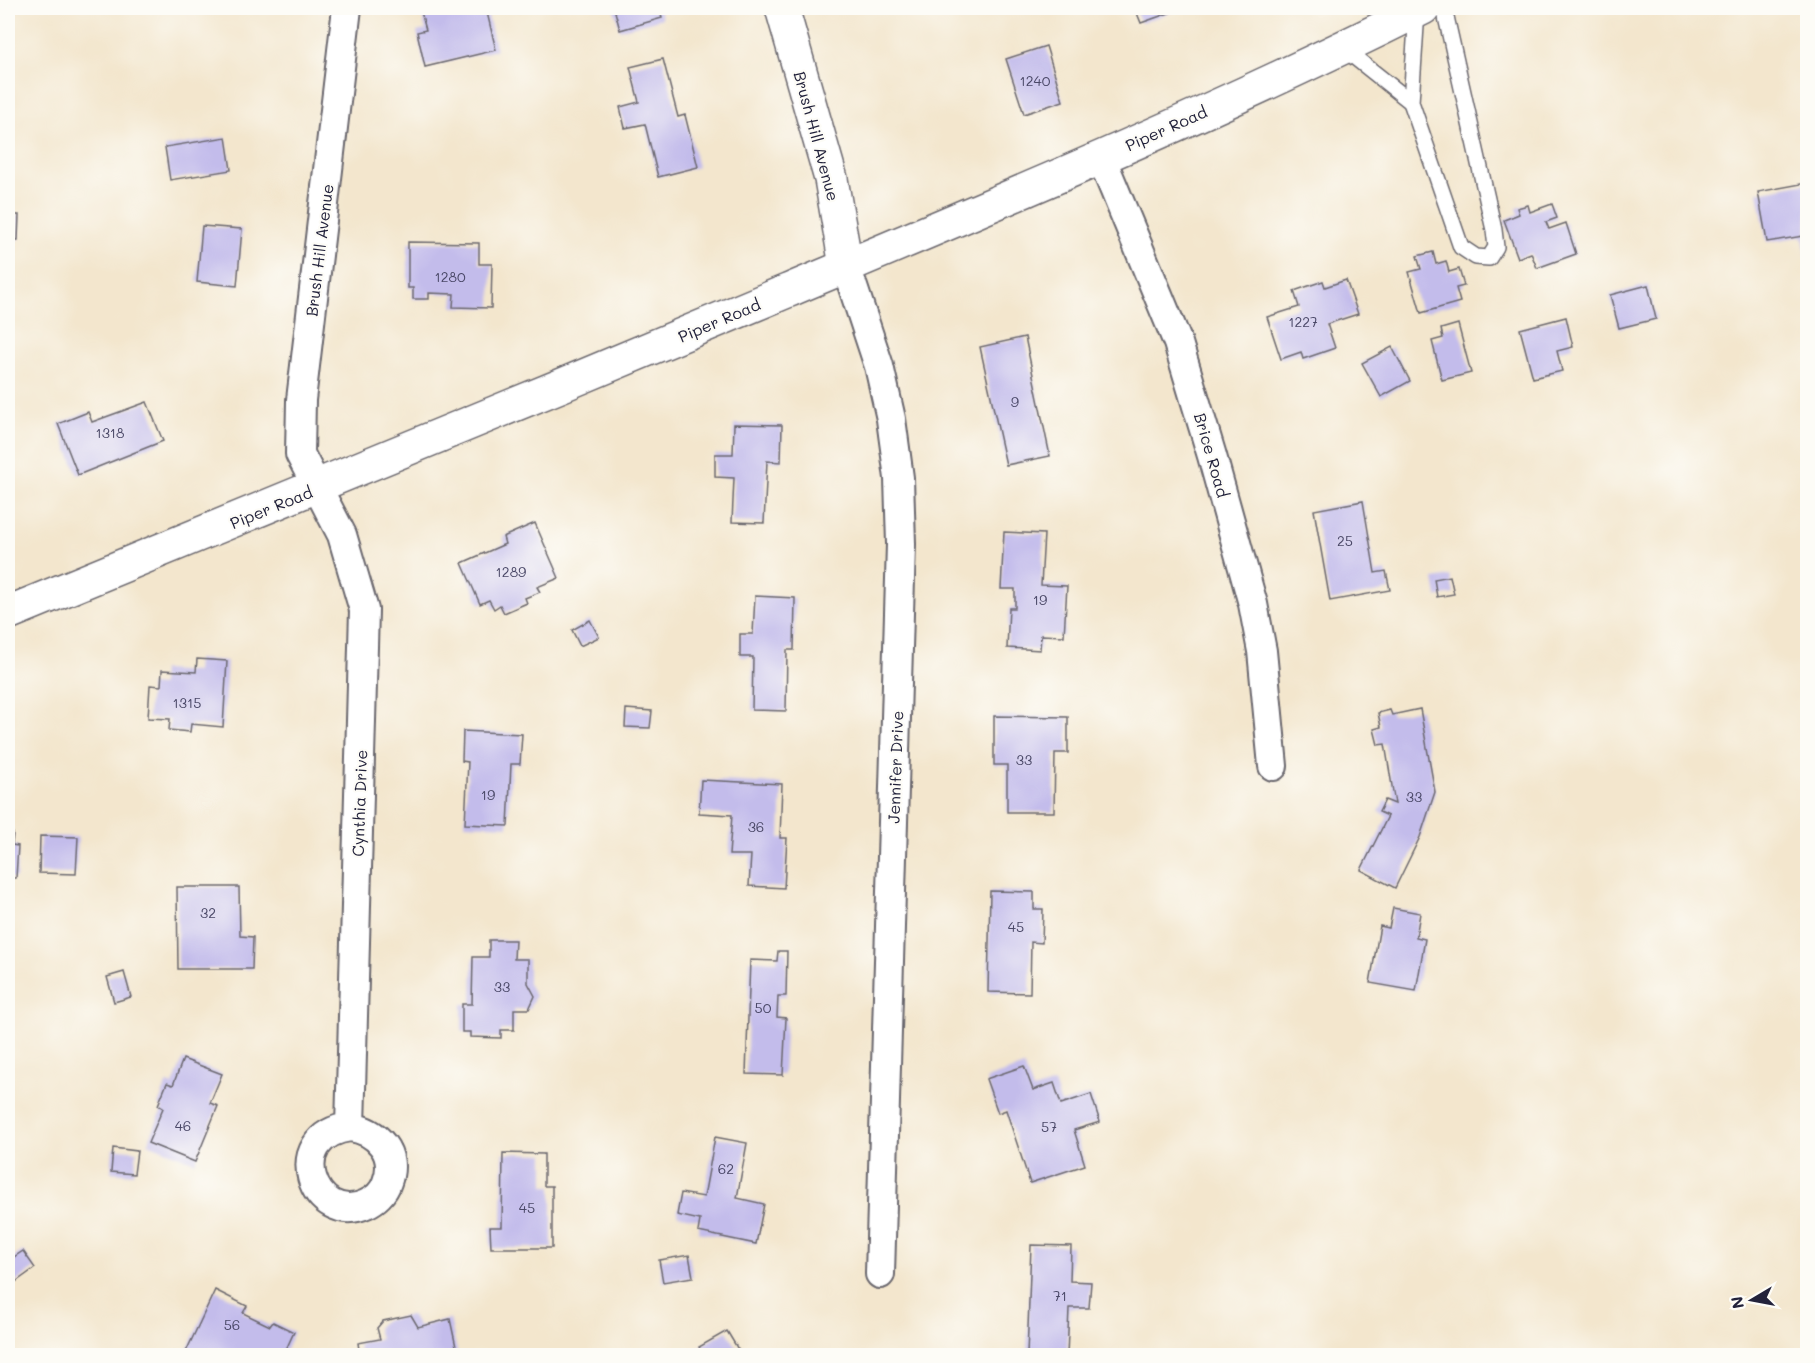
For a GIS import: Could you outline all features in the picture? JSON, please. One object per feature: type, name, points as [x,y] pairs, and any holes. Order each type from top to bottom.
[{"type":"street","name":"Brush Hill Avenue","points":[[316,489],[300,454],[301,400],[347,8]]},
{"type":"street","name":"Brush Hill Avenue","points":[[782,8],[831,179],[846,266]]},
{"type":"street","name":"Piper Road","points":[[8,613],[316,489],[846,266],[1101,157],[1428,8]]},
{"type":"street","name":"Brice Road","points":[[1101,157],[1174,333],[1212,456],[1260,639],[1273,766]]},
{"type":"street","name":"Jennifer Drive","points":[[846,266],[886,393],[899,478],[901,543],[880,1274]]},
{"type":"street","name":"Cynthia Drive","points":[[316,489],[342,535],[364,610],[350,1127]]},
{"type":"lane","points":[[1428,8],[1494,230],[1496,247],[1489,258],[1476,257],[1461,247],[1411,102],[1428,8]]},
{"type":"lane","points":[[1341,47],[1411,102]]},
{"type":"building","points":[[420,8],[464,8],[465,11],[486,8],[496,50],[425,67],[417,32],[426,30]]},
{"type":"building","points":[[614,8],[659,8],[662,18],[620,30]]},
{"type":"building","points":[[1135,8],[1183,8],[1141,23]]},
{"type":"building","points":[[1046,46],[1063,101],[1024,114],[1006,59]]},
{"type":"building","points":[[663,59],[678,117],[685,115],[698,167],[658,177],[645,124],[625,128],[620,107],[639,102],[630,67]]},
{"type":"building","points":[[226,137],[231,170],[170,180],[165,147]]},
{"type":"building","points":[[1806,183],[1808,190],[1806,256],[1803,236],[1767,242],[1758,192]]},
{"type":"building","points":[[1552,204],[1557,218],[1546,222],[1549,229],[1566,223],[1576,254],[1537,268],[1531,253],[1518,258],[1504,220],[1519,214],[1517,208],[1528,205],[1530,212]]},
{"type":"building","points":[[8,215],[19,215],[18,240],[8,240]]},
{"type":"building","points":[[202,226],[242,229],[237,286],[197,282]]},
{"type":"building","points":[[408,242],[479,243],[479,264],[492,264],[491,308],[453,307],[454,294],[429,293],[429,299],[413,299],[413,288],[408,288]]},
{"type":"building","points":[[1433,252],[1436,264],[1446,261],[1449,272],[1459,269],[1464,286],[1456,288],[1460,302],[1421,313],[1409,272],[1421,269],[1417,256]]},
{"type":"building","points":[[1346,280],[1358,314],[1327,324],[1335,348],[1303,359],[1301,352],[1281,359],[1267,317],[1299,307],[1294,291],[1323,281],[1325,287]]},
{"type":"building","points":[[1648,285],[1656,319],[1619,328],[1610,295]]},
{"type":"building","points":[[1566,317],[1573,347],[1557,351],[1562,371],[1533,378],[1520,329]]},
{"type":"building","points":[[1458,324],[1471,373],[1442,380],[1432,341],[1443,338],[1441,329]]},
{"type":"building","points":[[1025,337],[1050,456],[1006,465],[980,347]]},
{"type":"building","points":[[1392,347],[1410,381],[1381,397],[1362,363]]},
{"type":"building","points":[[147,402],[163,441],[78,475],[58,424],[88,412],[92,422]]},
{"type":"building","points":[[734,424],[782,425],[781,462],[767,461],[764,523],[732,522],[734,478],[715,477],[715,454],[733,454]]},
{"type":"building","points":[[1363,501],[1375,573],[1386,571],[1390,590],[1330,601],[1314,510]]},
{"type":"building","points":[[535,523],[559,578],[537,587],[540,592],[525,598],[527,603],[504,613],[500,605],[494,609],[489,600],[480,604],[462,563],[505,544],[503,537]]},
{"type":"building","points":[[1004,532],[1044,534],[1041,585],[1067,586],[1064,636],[1041,635],[1040,650],[1007,648],[1009,608],[1015,608],[1015,589],[1001,589]]},
{"type":"building","points":[[1450,576],[1454,594],[1437,597],[1434,579]]},
{"type":"building","points":[[755,596],[795,598],[794,650],[787,650],[786,711],[752,710],[753,657],[740,657],[740,634],[753,634]]},
{"type":"building","points":[[590,620],[599,637],[580,646],[572,630]]},
{"type":"building","points":[[197,659],[227,661],[223,727],[191,724],[190,732],[169,730],[170,719],[148,718],[150,685],[161,686],[162,670],[196,672]]},
{"type":"building","points":[[626,709],[652,711],[650,728],[625,727]]},
{"type":"building","points":[[1420,709],[1435,792],[1420,837],[1395,888],[1361,870],[1388,816],[1379,812],[1385,800],[1395,804],[1385,744],[1378,745],[1374,729],[1381,727],[1378,713],[1390,710],[1392,715]]},
{"type":"building","points":[[994,716],[1068,717],[1068,753],[1055,753],[1054,812],[1007,812],[1007,765],[994,765]]},
{"type":"building","points":[[463,731],[522,734],[520,764],[511,764],[508,826],[465,824],[468,762],[462,761]]},
{"type":"building","points":[[701,780],[782,784],[780,838],[787,838],[784,888],[749,886],[751,855],[729,855],[732,815],[699,813]]},
{"type":"building","points":[[8,833],[13,833],[12,845],[18,846],[16,878],[8,878]]},
{"type":"building","points":[[40,836],[78,837],[76,874],[39,873]]},
{"type":"building","points":[[177,887],[239,887],[240,936],[253,937],[252,969],[178,969]]},
{"type":"building","points":[[990,891],[1034,892],[1034,909],[1043,909],[1042,943],[1031,942],[1030,993],[988,992]]},
{"type":"building","points":[[1393,908],[1420,913],[1416,937],[1425,939],[1416,991],[1370,983],[1380,926],[1389,928]]},
{"type":"building","points":[[489,940],[515,940],[514,959],[528,959],[528,983],[535,996],[529,1009],[514,1009],[514,1030],[501,1030],[501,1038],[470,1037],[470,1032],[462,1032],[462,1004],[472,1004],[473,957],[489,957]]},
{"type":"building","points":[[778,951],[787,951],[786,996],[778,996],[777,1017],[786,1018],[783,1075],[746,1074],[750,960],[777,961]]},
{"type":"building","points":[[124,972],[131,997],[114,1002],[107,977]]},
{"type":"building","points":[[183,1059],[222,1074],[210,1103],[218,1106],[195,1162],[148,1143],[163,1108],[158,1105],[167,1083],[173,1085]]},
{"type":"building","points":[[1024,1066],[1033,1090],[1054,1083],[1061,1104],[1091,1094],[1100,1122],[1074,1130],[1085,1165],[1030,1183],[1006,1110],[998,1113],[986,1079]]},
{"type":"building","points":[[715,1137],[747,1143],[737,1198],[764,1204],[756,1244],[698,1232],[700,1220],[677,1215],[681,1193],[704,1197]]},
{"type":"building","points":[[113,1148],[137,1151],[134,1174],[111,1172]]},
{"type":"building","points":[[503,1153],[544,1154],[544,1186],[552,1186],[552,1248],[491,1248],[490,1227],[502,1227]]},
{"type":"building","points":[[1031,1245],[1071,1246],[1070,1281],[1091,1282],[1089,1308],[1069,1308],[1067,1356],[1027,1356]]},
{"type":"building","points":[[23,1251],[35,1268],[10,1286],[8,1261]]},
{"type":"building","points":[[689,1255],[693,1277],[663,1282],[659,1260]]},
{"type":"building","points":[[215,1290],[247,1306],[243,1313],[270,1326],[273,1322],[294,1332],[283,1356],[184,1356]]},
{"type":"building","points":[[411,1315],[418,1327],[450,1319],[458,1356],[360,1356],[358,1343],[380,1339],[377,1328],[383,1321]]},
{"type":"building","points":[[727,1331],[742,1356],[704,1356],[699,1347]]}]
